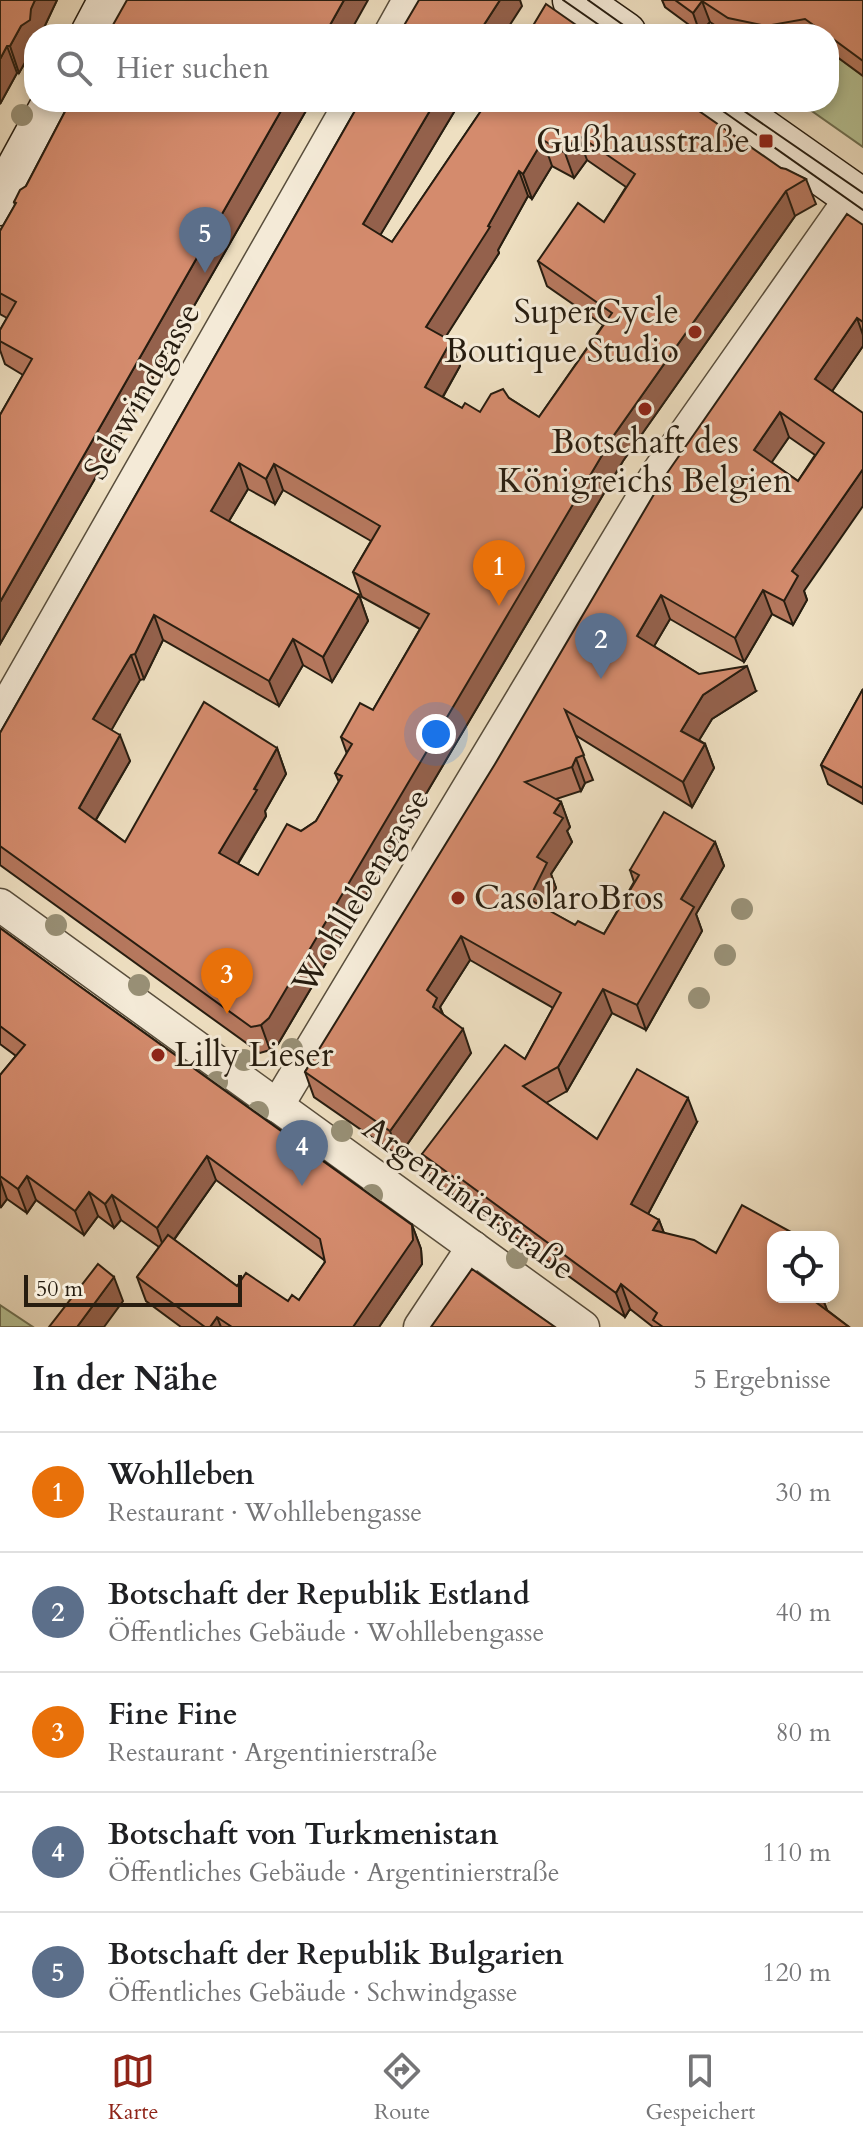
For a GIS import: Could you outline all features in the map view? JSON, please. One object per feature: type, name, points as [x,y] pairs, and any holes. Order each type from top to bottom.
[{"type":"street","points":[[98,24],[111,0]]},
{"type":"street","points":[[396,24],[409,0]]},
{"type":"street","points":[[575,0],[610,24]]},
{"type":"street","points":[[0,203],[50,112]]},
{"type":"street","name":"Schwindgasse","points":[[0,717],[345,112]]},
{"type":"street","points":[[735,112],[858,198]]},
{"type":"street","name":"Wohllebengasse","points":[[277,1106],[659,471],[858,198]]},
{"type":"street","name":"Argentinierstraße","points":[[0,905],[583,1327]]},
{"type":"street","points":[[420,1327],[473,1247]]},
{"type":"green space","points":[[839,58],[863,76],[863,147],[813,112],[839,112]]},
{"type":"green space","points":[[0,1305],[33,1327],[0,1327]]},
{"type":"building","points":[[0,0],[35,0],[30,20],[21,26],[0,59]]},
{"type":"building","points":[[127,0],[344,0],[331,24],[114,24]]},
{"type":"building","points":[[419,0],[500,0],[484,24],[405,24]]},
{"type":"building","points":[[675,0],[863,0],[863,61],[839,43],[839,24],[812,24],[805,19],[756,24],[728,18],[702,1],[693,13]]},
{"type":"building","points":[[546,4],[575,24],[534,24]]},
{"type":"building","points":[[65,112],[280,112],[0,602],[0,415],[32,359],[0,341],[0,330],[16,302],[0,293],[0,231],[20,190],[26,186]]},
{"type":"building","points":[[354,112],[429,112],[363,224],[392,242],[480,112],[700,112],[781,168],[806,179],[786,191],[614,435],[269,1018],[261,1025],[251,1027],[0,846],[0,733]],"holes":[[[578,135],[635,174],[604,222],[578,203],[538,261],[612,313],[539,417],[509,398],[503,389],[491,394],[480,412],[465,403],[462,408],[425,387],[451,341],[426,327],[490,227],[519,171],[523,174],[543,140],[565,153]],[[239,463],[266,479],[274,464],[380,526],[353,572],[429,614],[373,710],[360,703],[341,737],[352,744],[335,773],[342,776],[316,821],[301,831],[287,824],[258,875],[219,853],[257,790],[254,789],[277,748],[204,702],[125,842],[79,808],[120,735],[93,719],[131,655],[135,654],[154,615],[269,681],[293,639],[323,657],[359,595],[211,511]]]},
{"type":"building","points":[[847,214],[863,225],[863,322],[857,318],[815,379],[863,413],[863,469],[792,571],[798,576],[784,601],[763,590],[735,638],[661,595],[637,636],[699,674],[747,666],[703,695],[681,731],[705,744],[683,782],[565,710],[584,755],[576,758],[572,767],[525,782],[561,802],[554,813],[563,818],[537,857],[547,863],[529,899],[575,925],[578,921],[604,934],[639,875],[630,870],[664,812],[715,842],[681,899],[694,907],[637,1005],[603,989],[558,1067],[523,1086],[597,1139],[637,1069],[688,1098],[631,1204],[659,1220],[653,1230],[694,1240],[716,1253],[742,1205],[789,1231],[767,1231],[767,1303],[817,1303],[849,1327],[663,1327],[653,1320],[657,1313],[621,1284],[616,1293],[457,1176],[455,1178],[422,1154],[505,1045],[525,1059],[561,993],[461,936],[427,990],[437,998],[433,1007],[463,1029],[390,1131],[305,1072],[495,764],[663,479]],"holes":[[[780,412],[824,443],[798,481],[754,450]]]},
{"type":"building","points":[[863,689],[863,788],[821,765]]},
{"type":"building","points":[[0,928],[412,1225],[413,1240],[353,1327],[232,1327],[217,1317],[210,1327],[205,1327],[137,1277],[168,1235],[237,1286],[246,1273],[288,1301],[292,1295],[299,1300],[325,1262],[320,1239],[207,1156],[157,1228],[112,1195],[105,1204],[89,1192],[75,1211],[27,1176],[18,1189],[0,1176],[0,1075],[25,1045],[0,1026]]},
{"type":"building","points":[[98,1264],[114,1277],[77,1327],[49,1327]]},
{"type":"building","points":[[472,1269],[555,1327],[431,1327]]},
{"type":"tram line","points":[[563,0],[598,24]]},
{"type":"tram line","points":[[588,0],[622,24]]},
{"type":"tram line","points":[[724,112],[863,210]]},
{"type":"tram line","points":[[746,112],[863,193]]},
{"type":"place","name":"Gußhausstraße","points":[[766,141]]},
{"type":"place","name":"Botschaft der Republik Bulgarien","points":[[205,273]]},
{"type":"place","name":"SuperCycle Boutique Studio","points":[[695,332]]},
{"type":"place","name":"Botschaft des Königreichs Belgien","points":[[645,409]]},
{"type":"place","name":"Wohlleben","points":[[499,606]]},
{"type":"place","name":"Botschaft der Republik Estland","points":[[601,679]]},
{"type":"place","name":"CasolaroBros","points":[[458,898]]},
{"type":"place","name":"Fine Fine","points":[[227,1014]]},
{"type":"place","name":"Lilly Lieser","points":[[158,1055]]},
{"type":"place","name":"Botschaft von Turkmenistan","points":[[302,1186]]}]
